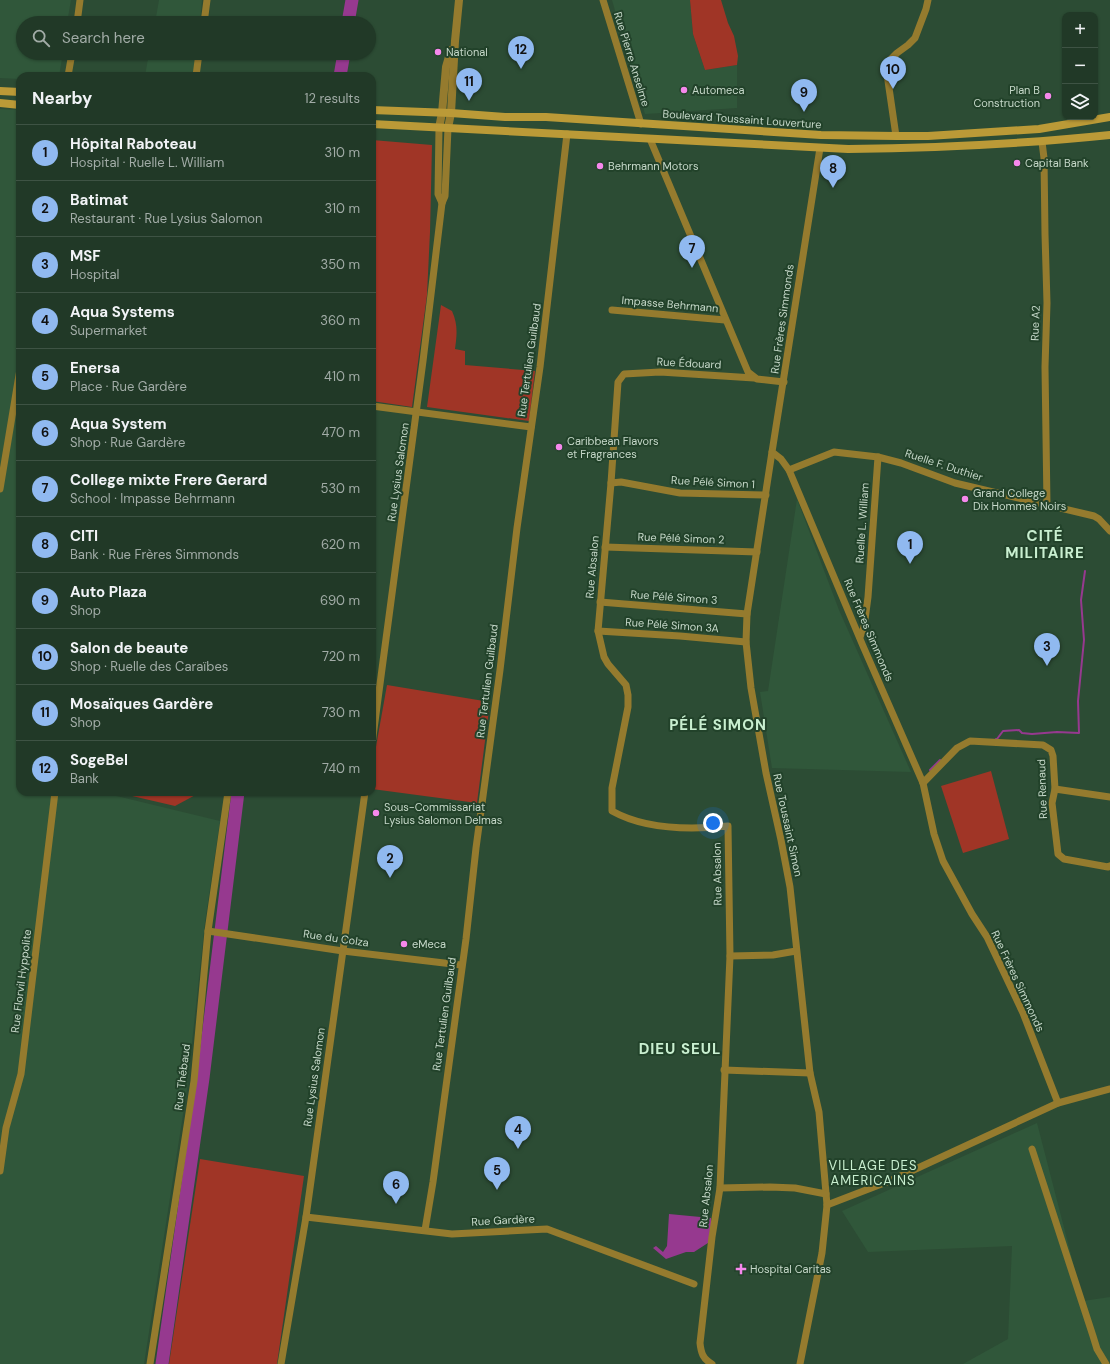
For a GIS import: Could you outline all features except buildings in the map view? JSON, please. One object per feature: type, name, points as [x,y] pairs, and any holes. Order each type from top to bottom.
[{"type":"main road","points":[[0,91],[16,92]]},
{"type":"main road","points":[[0,103],[16,104]]},
{"type":"main road","name":"Boulevard Toussaint Louverture","points":[[376,110],[546,117],[641,124],[705,126],[821,135],[896,136],[928,136],[1039,129],[1110,117]]},
{"type":"main road","points":[[376,124],[820,148],[911,148],[1042,142],[1110,135]]},
{"type":"main road","points":[[820,148],[821,135]]},
{"type":"street","points":[[78,16],[80,0]]},
{"type":"street","points":[[205,16],[207,0]]},
{"type":"street","points":[[448,128],[452,113],[455,40],[459,0]]},
{"type":"street","name":"Rue Pierre Anselme","points":[[603,0],[641,124]]},
{"type":"street","points":[[896,136],[887,74],[889,61],[915,38],[928,0]]},
{"type":"street","points":[[439,128],[442,113],[446,67],[455,40]]},
{"type":"street","points":[[69,72],[71,60]]},
{"type":"street","points":[[197,72],[198,60]]},
{"type":"street","name":"Rue Lysius Salomon","points":[[439,128],[438,194],[442,203]]},
{"type":"street","name":"Rue Lysius Salomon","points":[[376,714],[417,412],[442,203],[445,196],[448,128]]},
{"type":"street","name":"Rue Tertulien Guilbaud","points":[[425,1230],[434,1182],[461,965],[466,939],[476,848],[517,528],[554,257],[567,134]]},
{"type":"street","points":[[650,139],[725,320],[748,372],[754,378]]},
{"type":"street","name":"Rue A2","points":[[1042,142],[1044,158],[1044,234],[1047,303],[1045,367],[1047,505]]},
{"type":"street","name":"Rue Frères Simmonds","points":[[820,148],[772,452],[781,459],[789,470],[924,783],[934,834],[943,861],[972,914],[987,937],[1023,1013],[1058,1103]]},
{"type":"street","name":"Impasse Behrmann","points":[[612,310],[725,320]]},
{"type":"street","name":"Rue Édouard","points":[[624,374],[660,372],[754,378],[784,382]]},
{"type":"street","name":"Rue Absalon","points":[[624,374],[618,382],[598,631],[604,657],[626,685],[628,695],[628,707],[612,788],[612,811],[623,817],[658,826],[705,828],[728,826],[730,956],[720,1188],[712,1237],[700,1343],[704,1358],[712,1364]]},
{"type":"street","points":[[0,489],[16,393]]},
{"type":"street","points":[[376,407],[531,427]]},
{"type":"street","name":"Rue Toussaint Simon","points":[[772,452],[747,614],[746,642],[751,688],[766,773],[790,887],[810,1073],[819,1112],[827,1205],[822,1253],[800,1364]]},
{"type":"street","name":"Ruelle F. Duthier","points":[[789,470],[834,452],[878,457],[901,463],[955,483],[1094,516],[1099,519],[1110,531]]},
{"type":"street","name":"Ruelle L. William","points":[[860,637],[864,627],[868,597],[878,457]]},
{"type":"street","name":"Rue Pélé Simon 1","points":[[611,483],[621,482],[680,493],[766,495]]},
{"type":"street","name":"Rue Pélé Simon 2","points":[[605,547],[757,552]]},
{"type":"street","name":"Rue Pélé Simon 3","points":[[600,602],[747,614]]},
{"type":"street","name":"Rue Pélé Simon 3A","points":[[598,631],[746,642]]},
{"type":"street","name":"Rue Renaud","points":[[924,783],[957,748],[970,740],[1043,745],[1051,750],[1053,756],[1055,789],[1052,803],[1058,854],[1064,859],[1108,867],[1110,866]]},
{"type":"street","points":[[1055,789],[1110,797]]},
{"type":"street","name":"Rue Florvil Hyppolite","points":[[0,1171],[6,1128],[21,1074],[55,796]]},
{"type":"street","name":"Rue Thébaud","points":[[150,1364],[194,1082],[210,931],[227,796]]},
{"type":"street","name":"Rue Lysius Salomon","points":[[281,1364],[306,1217],[364,796]]},
{"type":"street","name":"Rue du Colza","points":[[210,931],[343,951],[461,965]]},
{"type":"street","points":[[730,956],[773,955],[796,951]]},
{"type":"street","points":[[724,1070],[810,1073]]},
{"type":"street","points":[[827,1205],[892,1180],[1058,1103],[1110,1089]]},
{"type":"street","points":[[1032,1149],[1097,1349],[1106,1364]]},
{"type":"street","points":[[720,1188],[795,1188],[826,1194]]},
{"type":"street","name":"Rue Gardère","points":[[306,1217],[452,1234],[547,1229],[694,1284]]},
{"type":"shaded area","points":[[0,0],[71,0],[68,16],[16,16],[16,60],[62,60],[60,72],[16,72],[16,79],[0,78]]},
{"type":"shaded area","points":[[159,0],[202,0],[201,16],[156,16]]},
{"type":"shaded area","points":[[612,0],[690,0],[693,34],[705,70],[737,65],[737,108],[645,114]]},
{"type":"shaded area","points":[[690,0],[721,0],[728,23],[734,36],[738,56],[737,65],[705,70],[693,34]]},
{"type":"shaded area","points":[[148,60],[195,60],[194,72],[146,72]]},
{"type":"shaded area","points":[[0,109],[16,110],[16,796],[117,796],[220,821],[205,922],[187,1089],[144,1364],[0,1364]]},
{"type":"shaded area","points":[[376,140],[432,145],[427,295],[412,407],[376,402]]},
{"type":"shaded area","points":[[441,305],[452,311],[454,316],[456,330],[455,349],[465,351],[465,365],[535,371],[529,421],[427,407]]},
{"type":"shaded area","points":[[797,499],[839,610],[911,772],[772,768],[760,692],[768,691]]},
{"type":"shaded area","points":[[387,685],[490,702],[477,803],[376,790],[376,747]]},
{"type":"shaded area","points":[[991,771],[1009,839],[963,853],[941,786]]},
{"type":"shaded area","points":[[132,796],[194,796],[175,806]]},
{"type":"shaded area","points":[[1037,1123],[1083,1301],[1110,1297],[1110,1364],[963,1364],[1008,1339],[1012,1246],[868,1252],[842,1211]]},
{"type":"shaded area","points":[[200,1159],[304,1176],[277,1364],[169,1364]]},
{"type":"shaded area","points":[[669,1214],[711,1218],[711,1241],[694,1252],[686,1252],[666,1259],[653,1248],[656,1246],[663,1252],[667,1246]]},
{"type":"waterway","points":[[349,16],[352,0]]},
{"type":"waterway","points":[[341,72],[343,60]]},
{"type":"waterway","points":[[996,739],[1003,731],[1019,730],[1022,733],[1032,734],[1057,732],[1079,733],[1078,701],[1084,640],[1081,600],[1085,571]]},
{"type":"waterway","points":[[930,770],[940,760]]},
{"type":"waterway","points":[[162,1364],[203,1078],[238,796]]},
{"type":"place","name":"National","points":[[438,52]]},
{"type":"place","name":"SogeBel","points":[[521,69]]},
{"type":"place","name":"Salon de beaute","points":[[893,89]]},
{"type":"place","name":"Automeca","points":[[684,90]]},
{"type":"place","name":"Plan B Construction","points":[[1048,96]]},
{"type":"place","name":"Mosaïques Gardère","points":[[469,101]]},
{"type":"place","name":"Auto Plaza","points":[[804,112]]},
{"type":"place","name":"Capital Bank","points":[[1017,163]]},
{"type":"place","name":"Behrmann Motors","points":[[600,166]]},
{"type":"place","name":"CITI","points":[[833,188]]},
{"type":"place","name":"College mixte Frere Gerard","points":[[692,268]]},
{"type":"place","name":"Caribbean Flavors et Fragrances","points":[[559,447]]},
{"type":"place","name":"Grand College Dix Hommes Noirs","points":[[965,499]]},
{"type":"place","name":"Hôpital Raboteau","points":[[910,564]]},
{"type":"place","name":"MSF","points":[[1047,666]]},
{"type":"place","name":"Sous-Commissariat Lysius Salomon Delmas","points":[[376,813]]},
{"type":"place","name":"Batimat","points":[[390,878]]},
{"type":"place","name":"eMeca","points":[[404,944]]},
{"type":"place","name":"Aqua Systems","points":[[518,1149]]},
{"type":"place","name":"Enersa","points":[[497,1190]]},
{"type":"place","name":"Aqua System","points":[[396,1204]]},
{"type":"place","name":"Hospital Caritas","points":[[741,1269]]},
{"type":"district","name":"CITÉ MILITAIRE","points":[[1045,544]]},
{"type":"district","name":"PÉLÉ SIMON","points":[[718,725]]},
{"type":"district","name":"DIEU SEUL","points":[[680,1049]]},
{"type":"district","name":"VILLAGE DES AMERICAINS","points":[[873,1172]]}]
